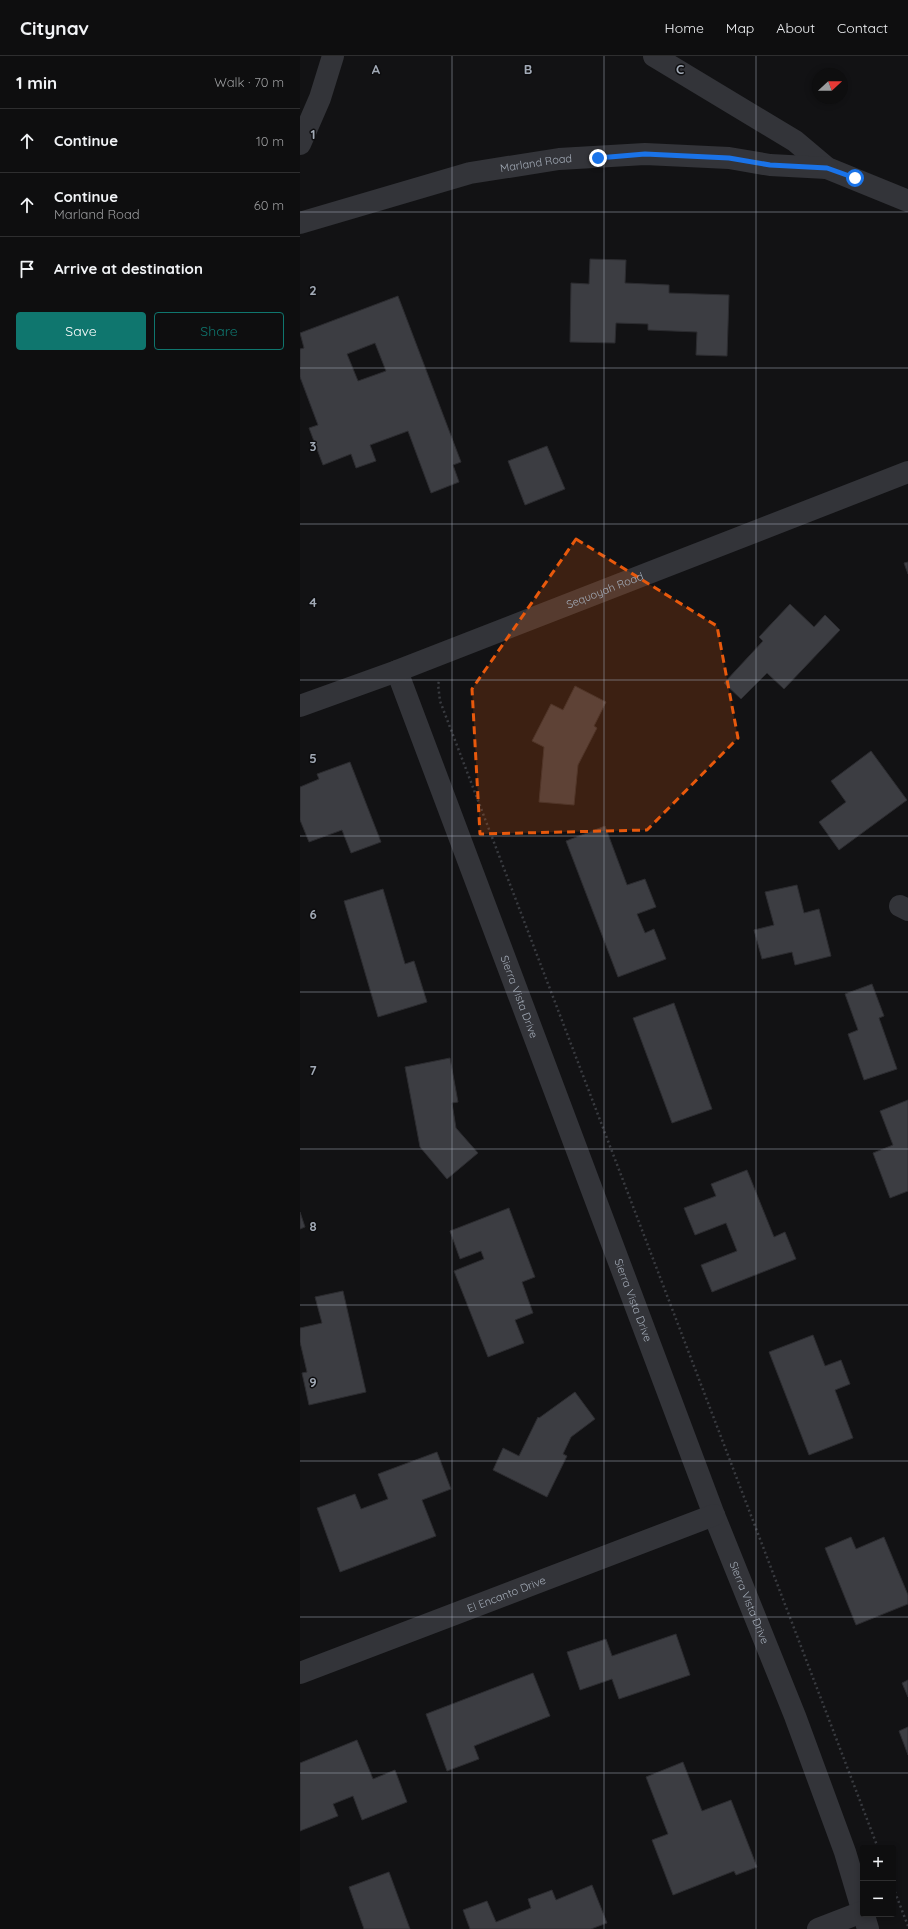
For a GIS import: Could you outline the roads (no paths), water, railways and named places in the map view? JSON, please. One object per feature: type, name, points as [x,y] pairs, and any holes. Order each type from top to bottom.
[{"type":"street","points":[[300,144],[320,98],[333,56]]},
{"type":"street","points":[[654,56],[795,141],[827,168],[908,201]]},
{"type":"street","name":"Marland Road","points":[[300,223],[470,173],[559,159],[645,154],[729,158],[770,165],[827,168]]},
{"type":"street","name":"Sequoyah Road","points":[[300,706],[397,671],[908,472]]},
{"type":"street","name":"Sierra Vista Drive","points":[[397,671],[714,1515],[795,1716],[845,1852],[865,1921]]},
{"type":"street","name":"El Encanto Drive","points":[[300,1673],[714,1515]]},
{"type":"street","points":[[818,1929],[865,1921]]}]
